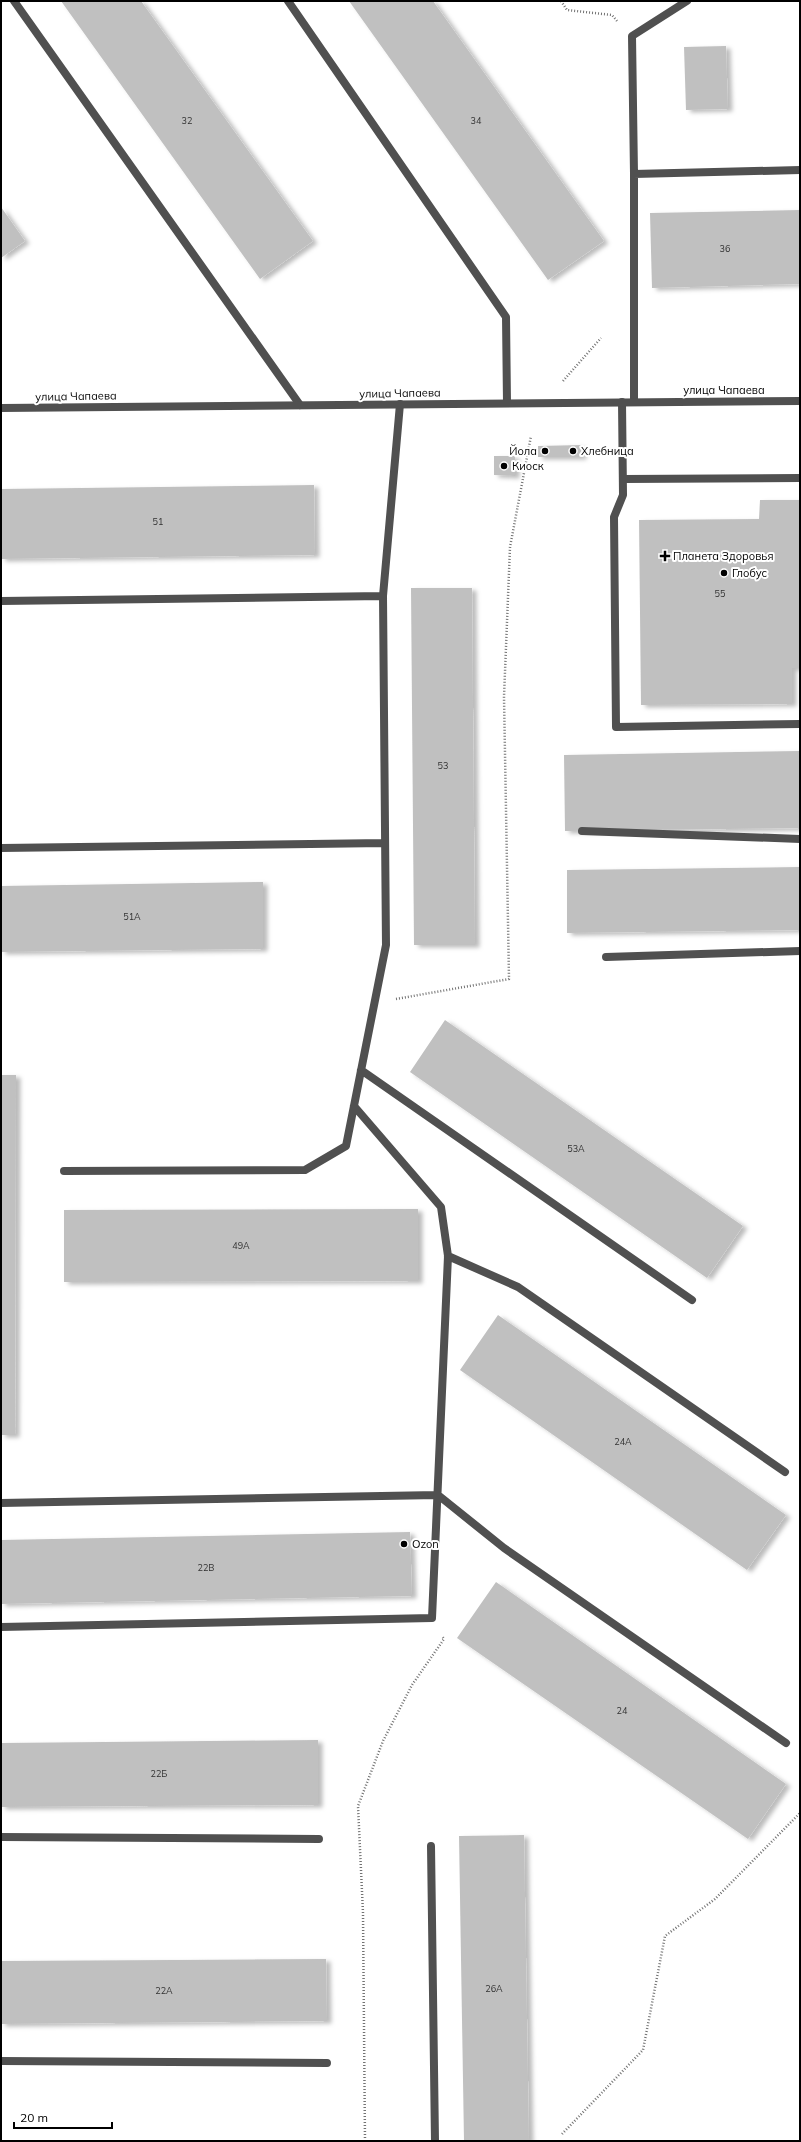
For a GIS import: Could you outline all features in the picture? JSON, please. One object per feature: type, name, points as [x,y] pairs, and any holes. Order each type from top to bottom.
[{"type":"street","points":[[14,1],[300,405]]},
{"type":"street","points":[[288,1],[506,317],[506,403]]},
{"type":"street","points":[[634,402],[634,174],[632,36],[687,1]]},
{"type":"street","points":[[634,174],[800,170]]},
{"type":"street","name":"улица Чапаева","points":[[1,408],[800,401]]},
{"type":"street","points":[[622,402],[623,495],[614,517],[616,727],[800,724]]},
{"type":"street","points":[[64,1171],[305,1170],[346,1146],[386,945],[383,596],[400,404]]},
{"type":"street","points":[[623,479],[800,478]]},
{"type":"street","points":[[1,601],[383,596]]},
{"type":"street","points":[[582,831],[800,839]]},
{"type":"street","points":[[1,848],[385,843]]},
{"type":"street","points":[[606,957],[800,950]]},
{"type":"street","points":[[361,1070],[692,1300]]},
{"type":"street","points":[[1,1627],[432,1618],[448,1256],[441,1207],[354,1106]]},
{"type":"street","points":[[448,1256],[518,1287],[785,1472]]},
{"type":"street","points":[[1,1503],[438,1495],[504,1548],[786,1743]]},
{"type":"street","points":[[1,1837],[319,1839]]},
{"type":"street","points":[[430,1846],[435,2141]]},
{"type":"street","points":[[1,2061],[327,2063]]},
{"type":"path","points":[[561,1],[568,10],[612,16],[632,36]]},
{"type":"path","points":[[559,386],[601,338]]},
{"type":"path","points":[[374,1003],[509,979],[504,689],[510,547],[531,436]]},
{"type":"path","points":[[365,2141],[363,1913],[358,1806],[383,1741],[412,1686],[444,1639],[432,1618]]},
{"type":"path","points":[[562,2134],[643,2050],[665,1936],[715,1898],[800,1813]]},
{"type":"building","points":[[61,1],[141,1],[313,241],[260,279]]},
{"type":"building","points":[[349,1],[433,1],[604,241],[548,280]]},
{"type":"building","points":[[726,46],[728,109],[686,110],[684,47]]},
{"type":"building","points":[[1,207],[25,241],[1,258]]},
{"type":"building","points":[[800,210],[800,284],[652,288],[650,213]]},
{"type":"building","points":[[582,445],[582,457],[538,457],[538,446]]},
{"type":"building","name":"Киоск","points":[[494,456],[515,456],[515,476],[494,475]]},
{"type":"building","points":[[314,485],[315,555],[1,559],[1,489]]},
{"type":"building","points":[[760,500],[800,500],[800,668],[792,668],[792,704],[641,705],[639,520],[759,519]]},
{"type":"building","points":[[411,588],[472,588],[475,945],[414,945]]},
{"type":"building","points":[[800,751],[800,828],[565,831],[564,755]]},
{"type":"building","points":[[800,867],[800,930],[567,933],[567,870]]},
{"type":"building","points":[[263,882],[263,949],[1,952],[1,886]]},
{"type":"building","points":[[445,1020],[743,1226],[707,1278],[410,1072]]},
{"type":"building","points":[[1,1075],[16,1075],[15,1435],[1,1435]]},
{"type":"building","points":[[418,1209],[418,1281],[64,1282],[64,1210]]},
{"type":"building","points":[[498,1315],[786,1515],[747,1570],[460,1370]]},
{"type":"building","points":[[410,1532],[412,1596],[1,1604],[1,1540]]},
{"type":"building","points":[[496,1582],[786,1784],[748,1839],[457,1638]]},
{"type":"building","points":[[318,1740],[318,1805],[1,1807],[1,1743]]},
{"type":"building","points":[[524,1835],[529,2141],[464,2141],[459,1836]]},
{"type":"building","points":[[326,1959],[327,2021],[1,2024],[1,1961]]},
{"type":"place","name":"Йола","points":[[545,451]]},
{"type":"place","name":"Хлебница","points":[[573,451]]},
{"type":"place","name":"Киоск","points":[[504,466]]},
{"type":"place","name":"Планета Здоровья","points":[[665,556]]},
{"type":"place","name":"Глобус","points":[[724,573]]},
{"type":"place","name":"Ozon","points":[[404,1544]]}]
